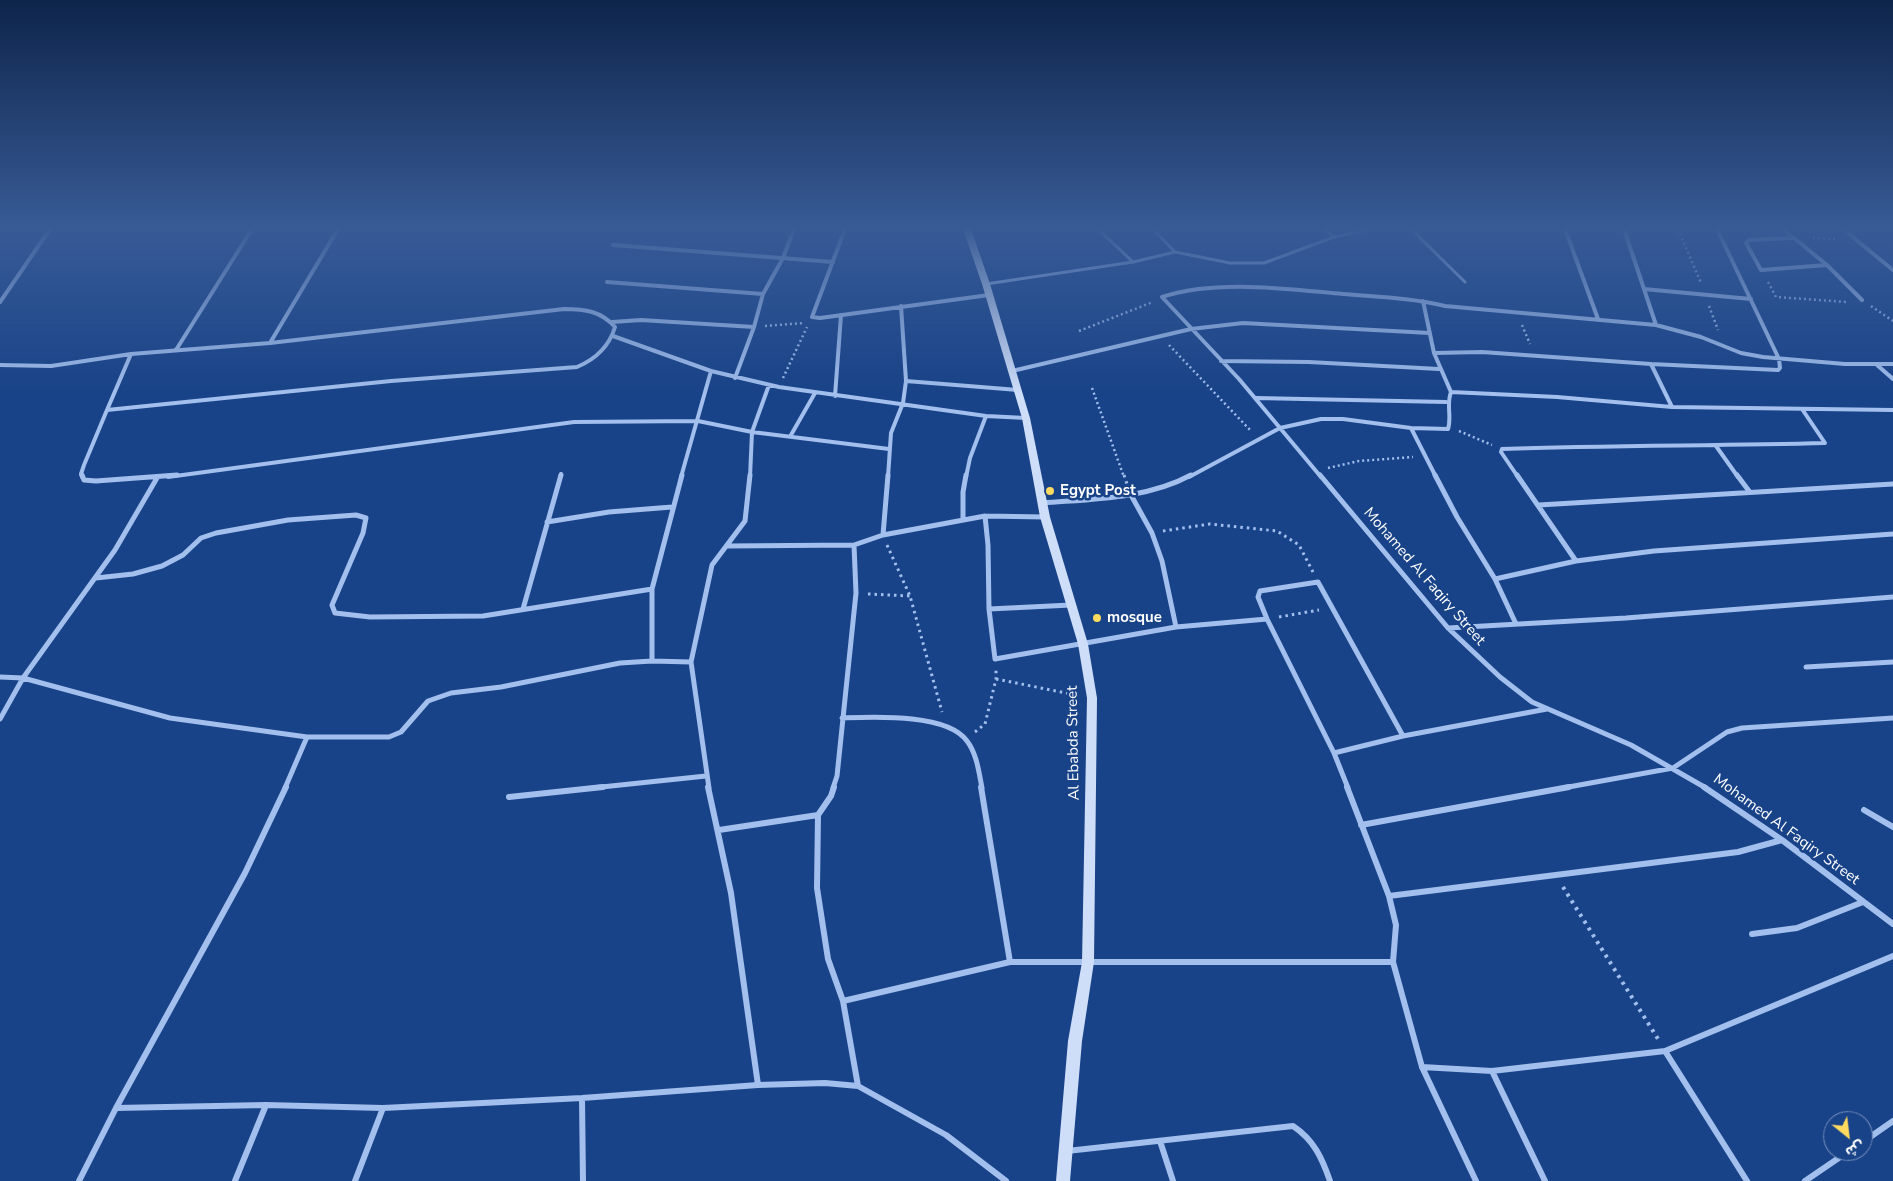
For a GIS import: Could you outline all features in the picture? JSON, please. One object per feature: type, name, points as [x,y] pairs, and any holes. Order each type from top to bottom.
[{"type":"street","points":[[0,302],[12,284]]},
{"type":"street","points":[[176,350],[217,284]]},
{"type":"street","points":[[270,343],[305,284]]},
{"type":"street","points":[[647,284],[763,294]]},
{"type":"street","points":[[735,378],[754,327],[763,294],[768,284]]},
{"type":"street","points":[[824,284],[811,316],[816,318],[901,306],[988,290]]},
{"type":"street","name":"Al Ebabda Street","points":[[986,284],[1026,418],[1045,517],[1073,605],[1083,644],[1092,698],[1088,962],[1075,1041],[1064,1151],[1063,1181]]},
{"type":"street","points":[[1585,284],[1598,320]]},
{"type":"street","points":[[1643,284],[1656,324]]},
{"type":"street","points":[[1434,353],[1482,352],[1651,364],[1780,370],[1779,359],[1744,284]]},
{"type":"street","points":[[1846,284],[1862,300]]},
{"type":"street","points":[[1162,299],[1164,296],[1185,291],[1222,288],[1423,301],[1445,306],[1656,324],[1686,332],[1752,356],[1893,364]]},
{"type":"street","points":[[1644,288],[1751,298]]},
{"type":"street","name":"Mohamed Al Faqiry Street","points":[[1162,299],[1256,398],[1448,628],[1500,677],[1532,702],[1589,726],[1673,768],[1746,814],[1893,924]]},
{"type":"street","points":[[1043,502],[1131,495],[1177,483],[1280,428],[1320,420],[1343,419],[1438,430],[1449,427],[1446,402],[1450,392],[1434,353],[1423,301]]},
{"type":"street","points":[[883,535],[891,433],[903,402],[906,381],[901,306]]},
{"type":"street","points":[[0,366],[51,366],[130,354],[270,343],[565,309],[600,312],[615,327],[613,336],[599,356],[577,367],[391,381],[107,410]]},
{"type":"street","points":[[834,396],[842,315]]},
{"type":"street","points":[[612,322],[641,320],[754,327]]},
{"type":"street","points":[[1012,371],[1191,329],[1243,323],[1430,333]]},
{"type":"street","points":[[613,336],[711,371],[779,387],[834,396],[903,402],[986,416],[1026,418]]},
{"type":"street","points":[[130,354],[84,465],[81,474],[84,480],[157,478],[574,422],[698,421],[752,432],[791,435],[889,449]]},
{"type":"street","points":[[1221,361],[1309,362],[1439,369]]},
{"type":"street","points":[[1651,364],[1672,407]]},
{"type":"street","points":[[1876,364],[1893,379]]},
{"type":"street","points":[[652,661],[652,589],[672,507],[711,371]]},
{"type":"street","points":[[906,381],[1018,390]]},
{"type":"street","points":[[758,1085],[732,893],[706,776],[691,662],[704,594],[712,565],[745,520],[749,493],[752,432],[769,385]]},
{"type":"street","points":[[1450,392],[1557,397],[1672,407],[1893,410]]},
{"type":"street","points":[[791,435],[814,393]]},
{"type":"street","points":[[1256,398],[1446,402]]},
{"type":"street","points":[[1576,561],[1539,505],[1505,459],[1501,452],[1502,449],[1617,444],[1716,446],[1825,443],[1802,409]]},
{"type":"street","points":[[963,520],[965,484],[970,458],[986,416]]},
{"type":"street","points":[[1411,428],[1457,516],[1495,579],[1516,624]]},
{"type":"street","points":[[1716,446],[1749,491]]},
{"type":"street","points":[[524,609],[561,474]]},
{"type":"street","points":[[0,719],[22,678],[115,550],[157,478]]},
{"type":"street","points":[[1539,505],[1749,491],[1893,484]]},
{"type":"street","points":[[1131,495],[1152,532],[1162,561],[1176,627]]},
{"type":"street","points":[[547,522],[609,512],[672,507]]},
{"type":"street","points":[[96,578],[146,571],[181,556],[202,538],[224,532],[290,520],[347,514],[362,515],[366,518],[363,533],[332,605],[335,613],[370,617],[484,616],[652,589]]},
{"type":"street","points":[[727,546],[854,545],[883,535],[985,516],[1045,517]]},
{"type":"street","points":[[985,516],[988,545],[989,609],[995,659],[1176,627],[1267,619]]},
{"type":"street","points":[[1495,579],[1576,561],[1739,544],[1893,534]]},
{"type":"street","points":[[854,545],[856,593],[837,776],[831,796],[818,815],[817,888],[820,920],[828,959],[843,1001],[858,1086]]},
{"type":"street","points":[[1403,736],[1318,582],[1260,590],[1258,597],[1267,619],[1334,753],[1389,896],[1396,925],[1393,962],[1422,1066],[1476,1181]]},
{"type":"street","points":[[1448,628],[1626,618],[1893,597]]},
{"type":"street","points":[[989,609],[1073,605]]},
{"type":"street","points":[[0,676],[22,678],[170,718],[307,737],[388,737],[401,732],[428,701],[451,693],[501,687],[620,663],[652,661],[691,662]]},
{"type":"street","points":[[1806,668],[1893,662]]},
{"type":"street","points":[[1334,753],[1403,736],[1548,709]]},
{"type":"street","points":[[842,718],[883,716],[946,727],[962,735],[976,760],[980,778],[1010,962]]},
{"type":"street","points":[[1361,825],[1673,768],[1720,736],[1735,730],[1893,718]]},
{"type":"street","points":[[79,1181],[116,1108],[245,873],[299,759],[307,737]]},
{"type":"street","points":[[509,797],[706,776]]},
{"type":"street","points":[[1864,810],[1893,827]]},
{"type":"street","points":[[719,830],[818,815]]},
{"type":"street","points":[[1389,896],[1738,852],[1782,840]]},
{"type":"street","points":[[1752,934],[1797,928],[1863,902]]},
{"type":"street","points":[[1422,1066],[1492,1071],[1665,1051],[1893,956]]},
{"type":"street","points":[[843,1001],[1010,962],[1393,962]]},
{"type":"street","points":[[1665,1051],[1748,1181]]},
{"type":"street","points":[[1492,1071],[1545,1181]]},
{"type":"street","points":[[116,1108],[266,1105],[383,1108],[582,1098],[758,1085],[825,1083],[858,1086],[946,1135],[1006,1181]]},
{"type":"street","points":[[582,1098],[583,1181]]},
{"type":"street","points":[[235,1181],[266,1105]]},
{"type":"street","points":[[355,1181],[383,1108]]},
{"type":"street","points":[[1873,1135],[1893,1121]]},
{"type":"street","points":[[1064,1151],[1293,1126],[1306,1133],[1316,1144],[1330,1181]]},
{"type":"street","points":[[1160,1141],[1173,1181]]},
{"type":"street","points":[[1805,1181],[1834,1161]]},
{"type":"lane","points":[[988,290],[1018,284]]},
{"type":"path","points":[[1702,284],[1723,345]]},
{"type":"path","points":[[1769,284],[1776,296],[1841,303],[1862,300],[1893,321]]},
{"type":"path","points":[[1079,331],[1162,299]]},
{"type":"path","points":[[1516,312],[1535,356]]},
{"type":"path","points":[[754,327],[809,322],[779,387]]},
{"type":"path","points":[[1160,336],[1259,438]]},
{"type":"path","points":[[1092,388],[1131,495]]},
{"type":"path","points":[[1449,427],[1502,449]]},
{"type":"path","points":[[1315,470],[1359,461],[1427,456]]},
{"type":"path","points":[[1152,532],[1210,524],[1277,531],[1299,544],[1318,582]]},
{"type":"path","points":[[883,535],[910,596],[946,727]]},
{"type":"path","points":[[856,593],[910,596]]},
{"type":"path","points":[[1267,619],[1332,608]]},
{"type":"path","points":[[962,735],[976,732],[985,724],[996,679],[1092,698]]},
{"type":"path","points":[[1556,876],[1665,1051]]},
{"type":"place","name":"Egypt Post","points":[[1050,491]]},
{"type":"place","name":"mosque","points":[[1097,618]]}]
